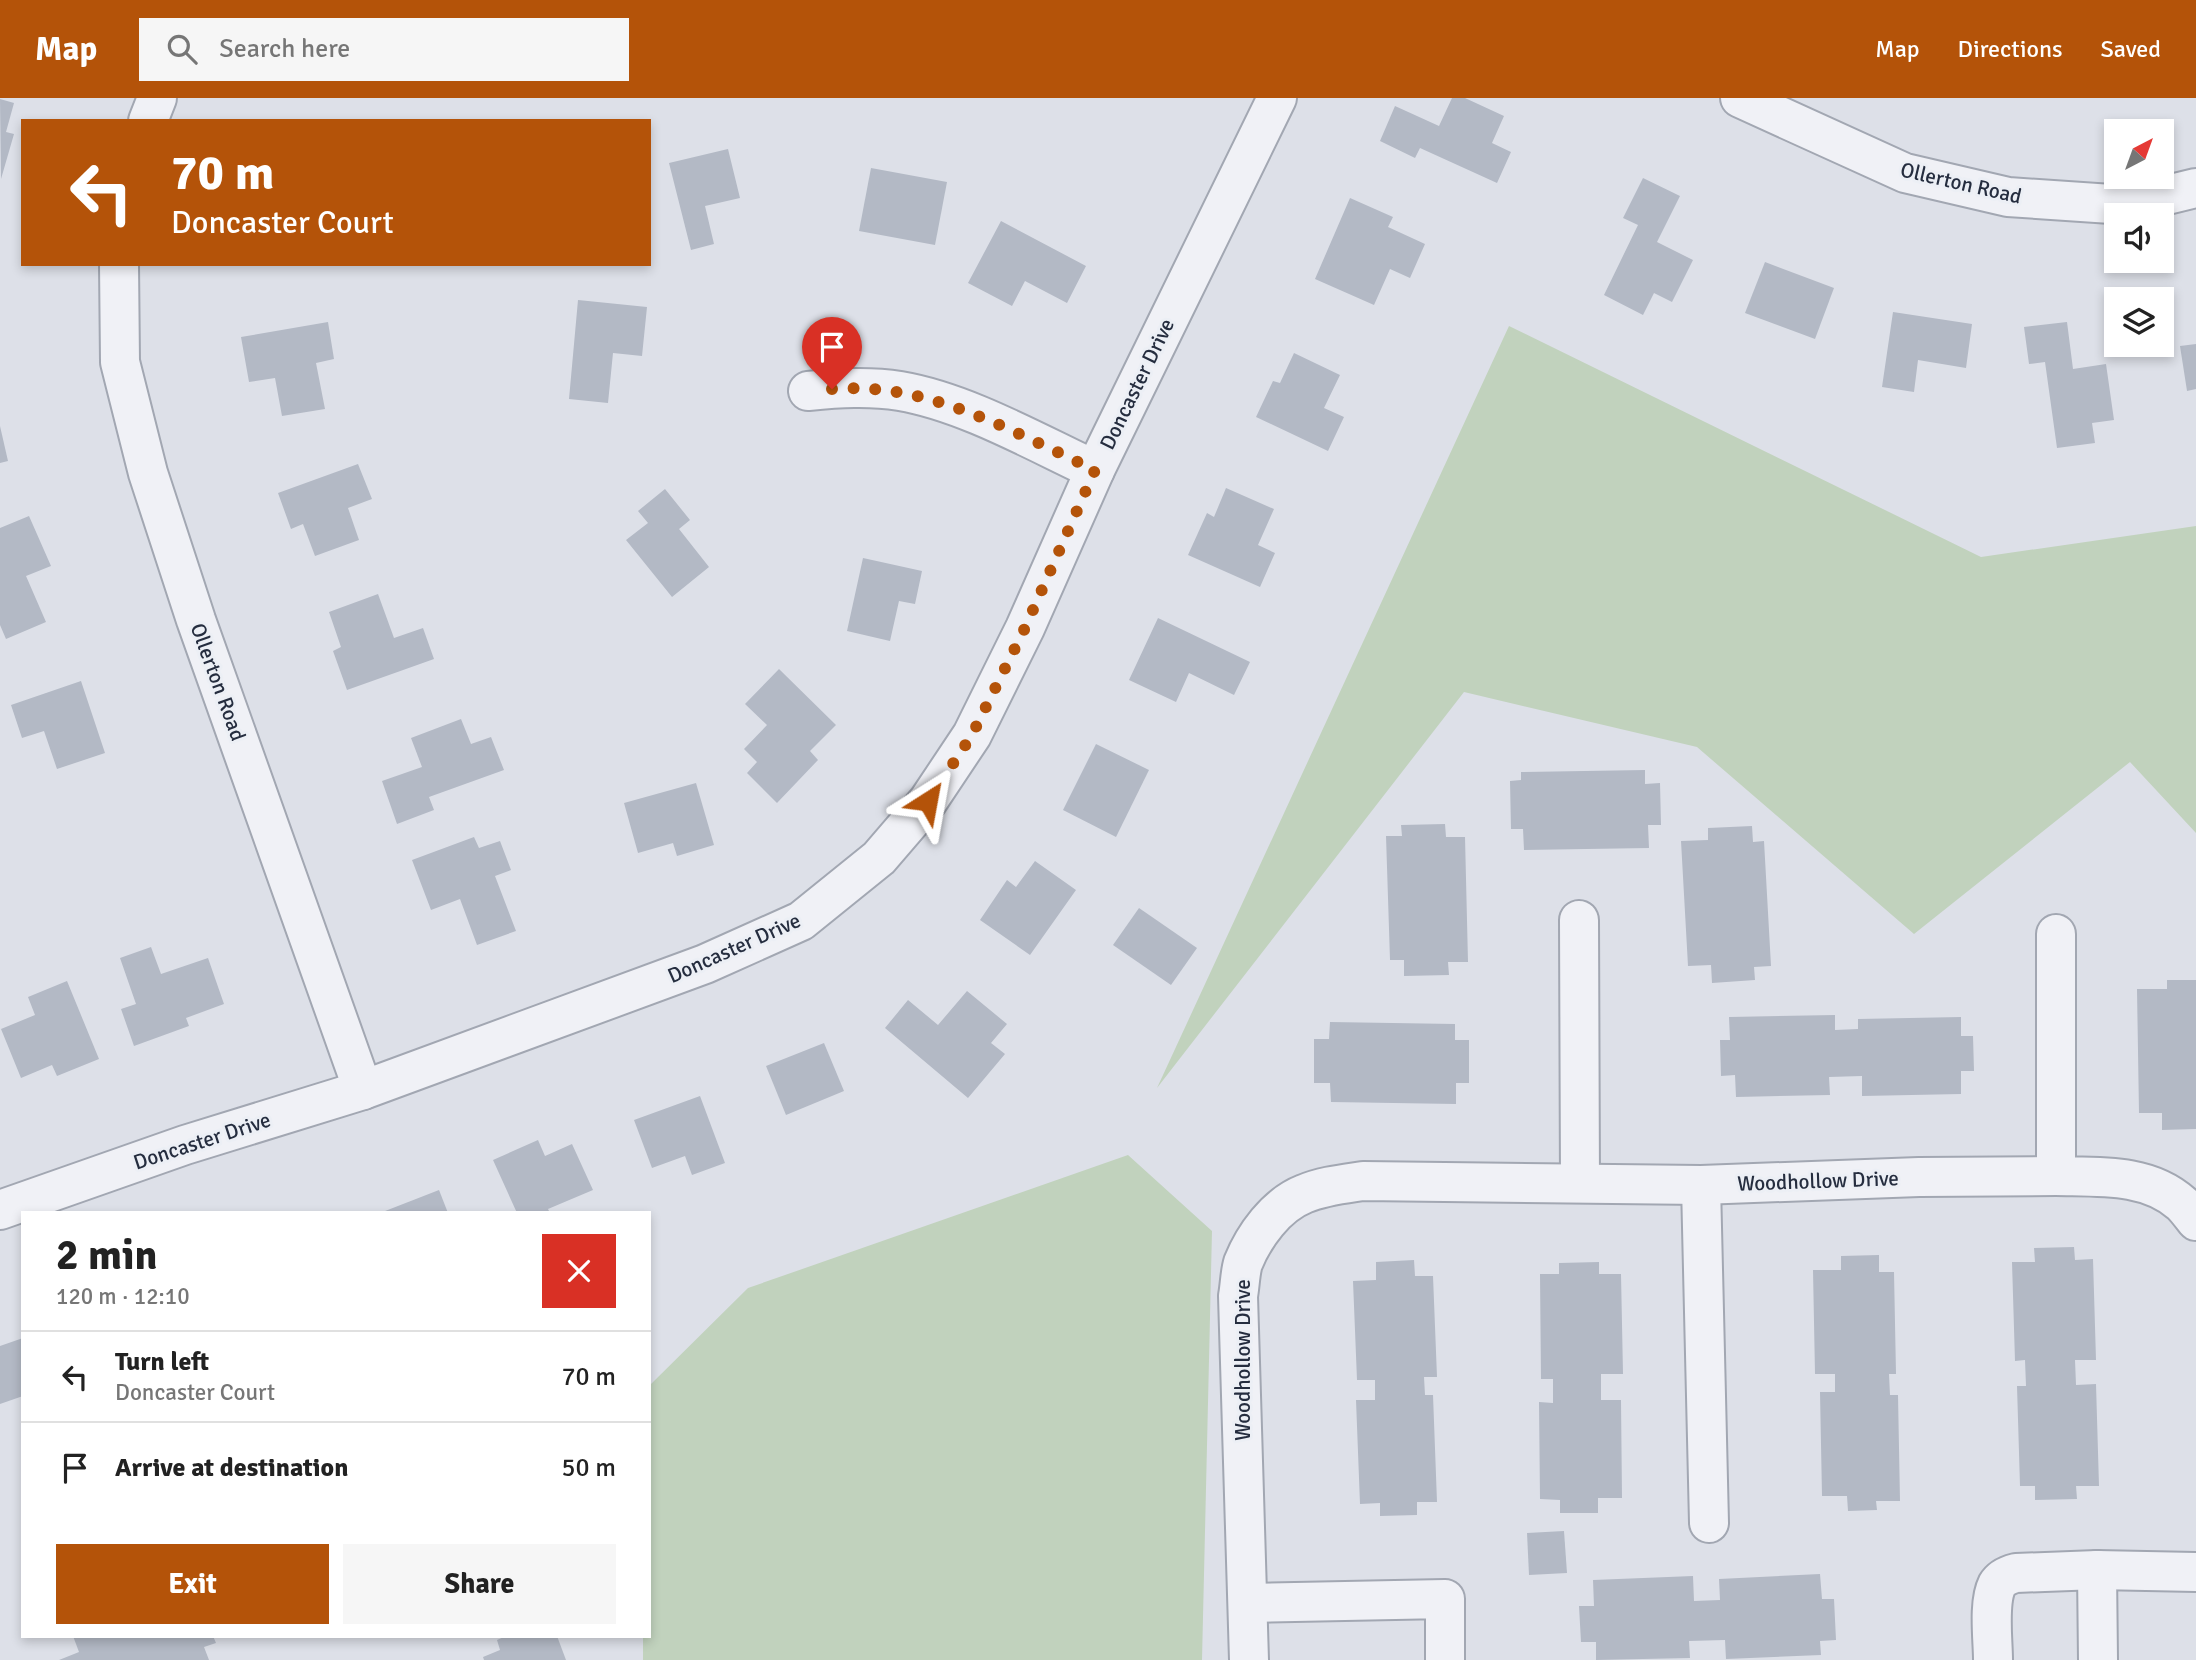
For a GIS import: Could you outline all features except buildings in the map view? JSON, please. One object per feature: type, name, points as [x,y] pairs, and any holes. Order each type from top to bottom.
[{"type":"street","points":[[149,119],[157,98]]},
{"type":"street","name":"Doncaster Drive","points":[[0,1210],[186,1145],[363,1090],[717,959],[801,920],[879,858],[928,801],[972,735],[1025,628],[1095,470],[1277,98]]},
{"type":"street","name":"Ollerton Road","points":[[1740,98],[1905,173],[2008,197],[2126,205],[2196,188]]},
{"type":"street","name":"Ollerton Road","points":[[119,266],[120,362],[148,473],[196,620],[363,1090]]},
{"type":"street","points":[[808,391],[855,387],[901,391],[963,409],[1095,470]]},
{"type":"street","points":[[1579,920],[1580,1183]]},
{"type":"street","points":[[2056,934],[2056,1176]]},
{"type":"street","name":"Woodhollow Drive","points":[[1249,1660],[1238,1296],[1242,1265],[1255,1240],[1277,1211],[1301,1195],[1326,1187],[1363,1181],[1701,1185],[1919,1177],[2118,1177],[2150,1185],[2181,1203],[2196,1221]]},
{"type":"street","points":[[1701,1185],[1709,1523]]},
{"type":"street","points":[[1993,1660],[1995,1593],[1998,1583],[2006,1576],[2016,1573],[2097,1570],[2196,1572]]},
{"type":"street","points":[[2097,1570],[2098,1660]]},
{"type":"street","points":[[1248,1603],[1445,1599],[1445,1660]]},
{"type":"green space","points":[[1509,326],[1981,557],[2196,526],[2196,833],[2130,762],[1914,934],[1697,747],[1464,692],[1157,1088]]},
{"type":"green space","points":[[1128,1155],[1212,1231],[1202,1660],[643,1660],[643,1638],[651,1638],[651,1384],[748,1288]]},
{"type":"route","points":[[832,389],[855,387],[901,391],[963,409],[1095,470],[1025,628],[972,735],[928,801]]}]
